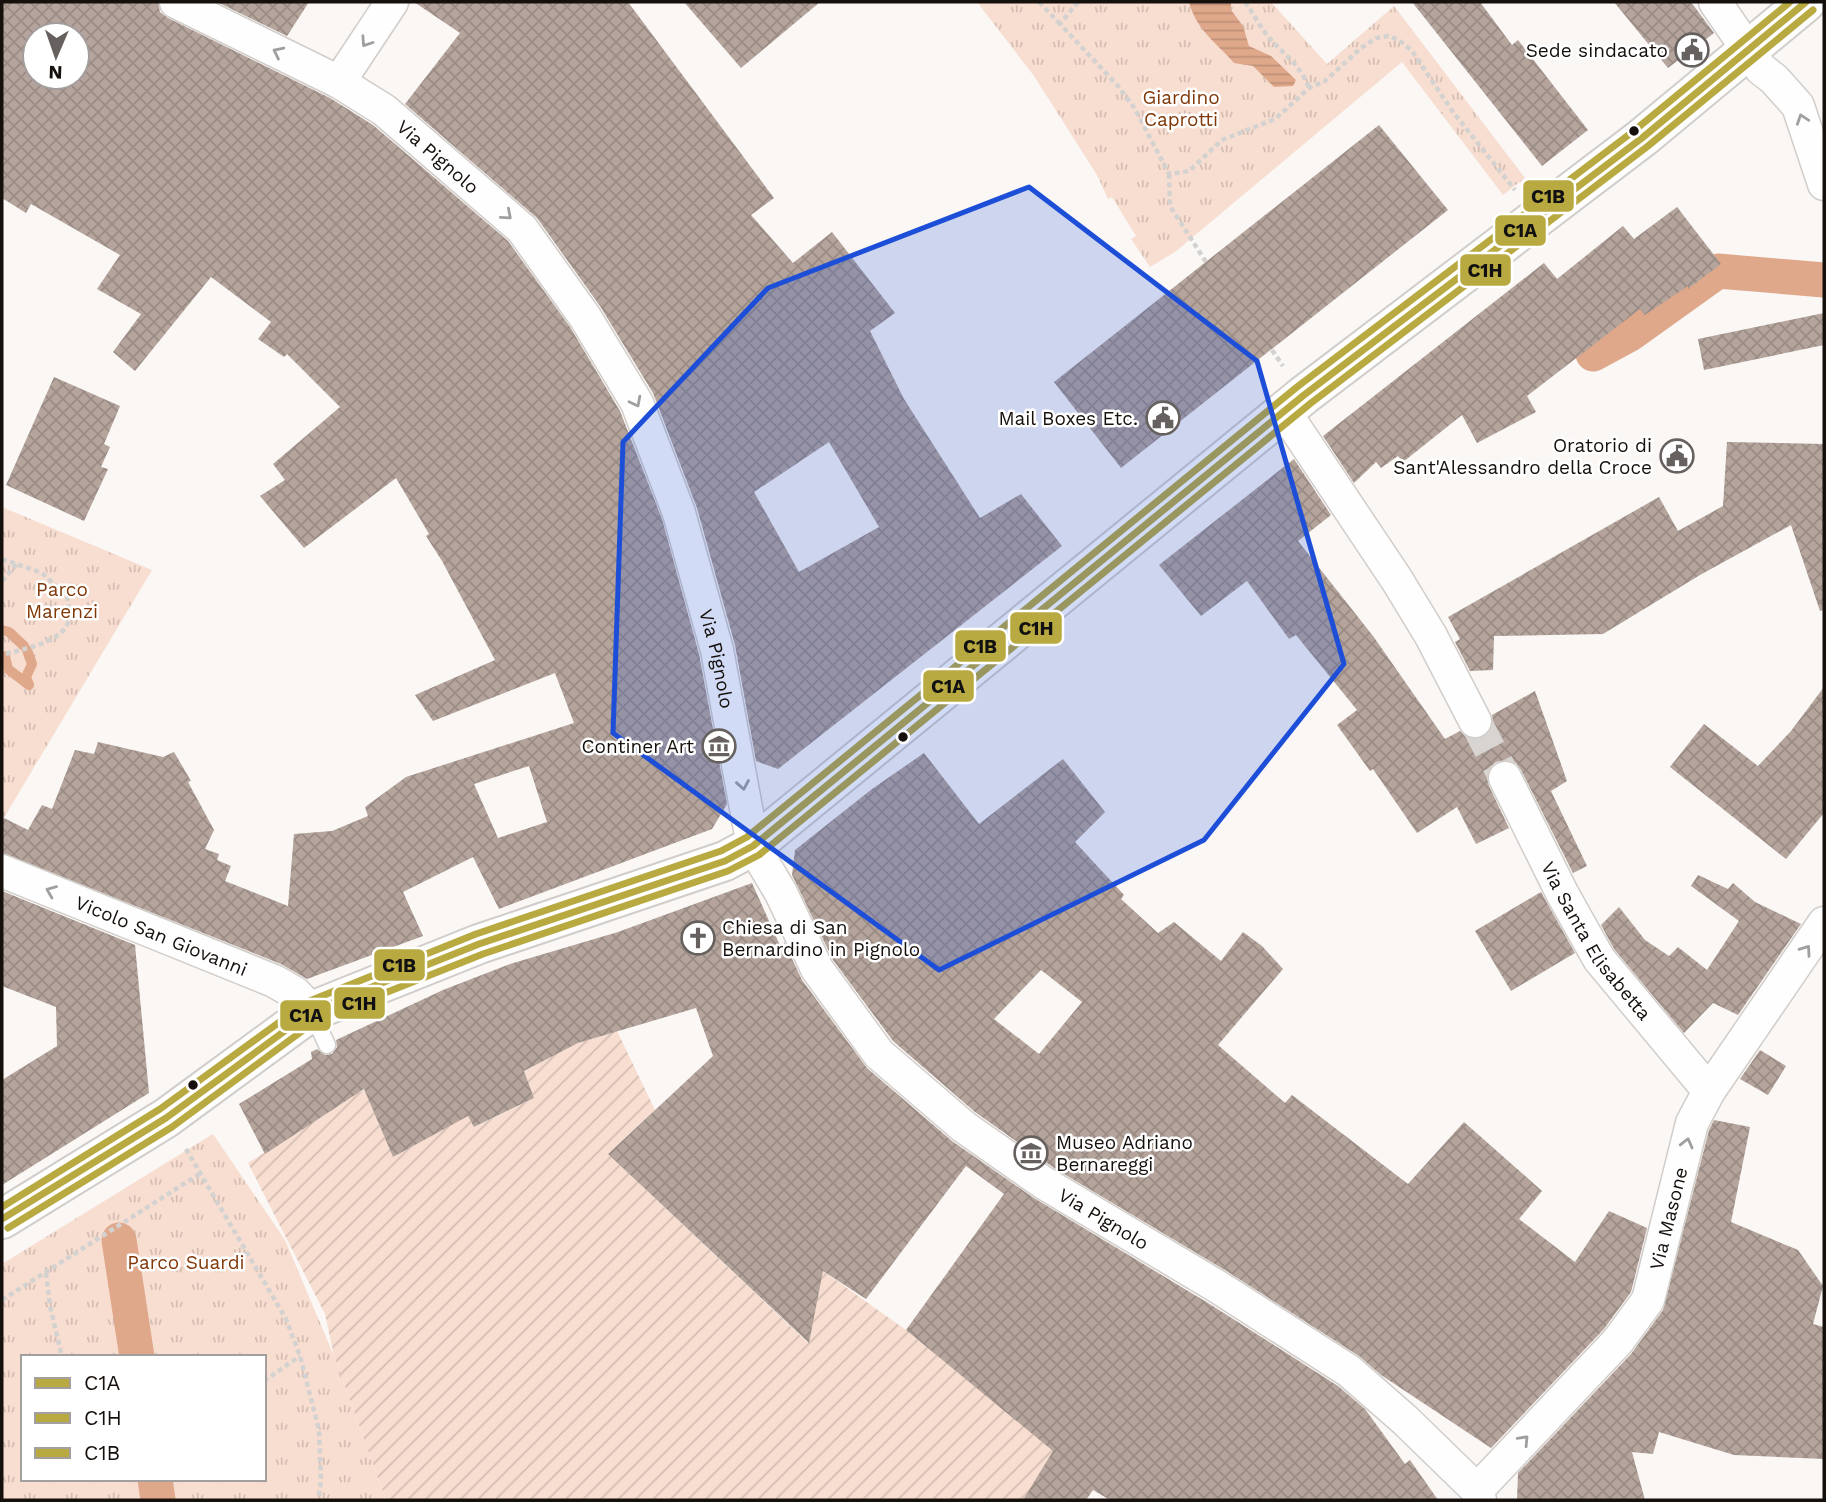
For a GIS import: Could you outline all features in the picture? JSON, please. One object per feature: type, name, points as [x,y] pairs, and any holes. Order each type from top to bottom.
[{"type":"street","name":"Via Pignolo","points":[[176,2],[339,82],[384,110],[523,229],[585,317],[637,402],[679,513],[717,650],[753,846],[781,893],[817,969],[879,1055],[964,1127],[1044,1184],[1218,1287],[1349,1371],[1405,1420],[1478,1495]]},
{"type":"street","points":[[339,82],[392,2]]},
{"type":"street","points":[[1715,2],[1761,69],[1774,79],[1798,106],[1824,184]]},
{"type":"street","points":[[2,1219],[166,1118],[312,1011],[479,944],[725,861],[753,846],[1284,411],[1642,138],[1806,2]]},
{"type":"street","points":[[1284,411],[1397,580],[1431,636],[1475,722]]},
{"type":"street","name":"Via Santa Elisabetta","points":[[1505,778],[1562,893],[1599,959],[1709,1091]]},
{"type":"street","name":"Vicolo San Giovanni","points":[[2,871],[274,981],[295,993],[312,1011]]},
{"type":"street","name":"Via Masone","points":[[1478,1495],[1618,1341],[1648,1300],[1692,1123],[1709,1091],[1824,923]]},
{"type":"lane","points":[[312,1011],[327,1045]]},
{"type":"path","points":[[1039,2],[1118,86],[1135,109],[1170,174],[1170,206],[1206,262]]},
{"type":"path","points":[[1060,24],[1078,2]]},
{"type":"path","points":[[1245,2],[1266,34],[1302,69],[1309,88]]},
{"type":"path","points":[[1170,174],[1189,171],[1222,140],[1275,119],[1309,88],[1325,81],[1376,38],[1388,36],[1399,40],[1412,51],[1453,112],[1537,218]]},
{"type":"path","points":[[2,559],[42,573],[67,596],[69,620],[64,630],[53,638],[2,655]]},
{"type":"path","points":[[2,581],[17,564]]},
{"type":"path","points":[[2,1300],[201,1173],[286,1320],[300,1356],[319,1430],[321,1481],[318,1500]]},
{"type":"path","points":[[46,1273],[62,1355]]},
{"type":"path","points":[[266,1380],[300,1356]]},
{"type":"highlighted area","points":[[1029,187],[1257,361],[1344,664],[1204,840],[939,970],[613,733],[623,442],[768,288]]},
{"type":"green space","name":"Giardino Caprotti","points":[[977,2],[1271,2],[1327,64],[1394,6],[1525,178],[1503,195],[1402,62],[1175,252],[1150,267],[1131,239],[1136,236],[1112,197],[1108,199],[1097,175],[1034,76]]},
{"type":"green space","name":"Parco Marenzi","points":[[2,507],[152,570],[2,821]]},
{"type":"green space","points":[[617,1031],[655,1110],[608,1154],[808,1343],[823,1271],[906,1330],[1054,1451],[1023,1500],[386,1500],[334,1356],[325,1314],[248,1163],[335,1108],[334,1103],[365,1090],[393,1157],[429,1137],[465,1112],[475,1127],[534,1098],[524,1071],[578,1043]]},
{"type":"green space","name":"Parco Suardi","points":[[213,1134],[285,1240],[334,1356],[386,1500],[2,1500],[2,1264]]},
{"type":"shaded area","points":[[1189,2],[1231,2],[1231,10],[1243,26],[1249,46],[1271,56],[1296,80],[1293,86],[1274,87],[1253,66],[1234,63],[1202,28]]},
{"type":"building","points":[[2,2],[158,2],[160,12],[168,18],[330,98],[373,125],[508,241],[570,327],[620,411],[662,519],[699,654],[727,804],[712,829],[499,909],[473,857],[403,892],[423,936],[307,979],[281,964],[2,853],[2,817],[28,830],[42,805],[52,809],[75,750],[94,754],[98,742],[163,757],[174,752],[214,830],[205,849],[219,854],[217,860],[231,866],[225,881],[288,906],[294,834],[332,831],[368,816],[365,807],[406,777],[574,723],[555,673],[433,721],[415,695],[495,660],[426,536],[429,534],[396,478],[304,548],[260,496],[285,480],[273,464],[340,407],[287,354],[284,357],[258,339],[271,322],[211,277],[135,371],[113,352],[141,314],[97,289],[120,255],[31,204],[26,213],[2,198]],"holes":[[[529,766],[547,822],[498,838],[474,784]]]},
{"type":"building","points":[[217,2],[309,2],[287,36]]},
{"type":"building","points":[[414,2],[628,2],[774,198],[751,215],[793,263],[832,232],[895,313],[870,331],[904,399],[980,518],[1021,494],[1062,546],[778,769],[756,761],[735,645],[697,508],[653,393],[600,306],[537,218],[405,104],[460,33]],"holes":[[[829,442],[879,527],[799,572],[754,492]]]},
{"type":"building","points":[[684,2],[820,2],[741,68]]},
{"type":"building","points":[[1412,2],[1480,2],[1512,45],[1518,40],[1588,130],[1542,166]]},
{"type":"building","points":[[1614,2],[1691,2],[1714,33],[1668,68]]},
{"type":"building","points":[[1379,125],[1448,210],[1121,468],[1054,382]]},
{"type":"building","points":[[1677,207],[1721,264],[1688,289],[1688,286],[1645,315],[1640,309],[1527,396],[1536,412],[1477,443],[1462,415],[1403,462],[1398,456],[1381,468],[1376,462],[1354,483],[1323,436],[1544,263],[1557,279],[1623,226],[1634,239]]},
{"type":"building","points":[[1824,313],[1824,345],[1704,370],[1698,339]]},
{"type":"building","points":[[54,377],[120,406],[104,444],[110,447],[101,467],[108,469],[84,521],[6,485]]},
{"type":"building","points":[[1727,442],[1824,444],[1824,610],[1820,611],[1791,525],[1700,575],[1603,634],[1494,636],[1493,670],[1470,671],[1455,642],[1460,639],[1448,617],[1659,497],[1678,531],[1723,506]]},
{"type":"building","points":[[1294,459],[1331,515],[1298,541],[1373,636],[1445,739],[1460,731],[1473,739],[1484,737],[1491,730],[1492,715],[1535,691],[1567,781],[1551,791],[1587,866],[1573,873],[1521,770],[1516,763],[1507,760],[1496,762],[1489,768],[1487,778],[1509,828],[1476,844],[1457,807],[1417,833],[1373,769],[1370,771],[1337,725],[1357,710],[1296,635],[1289,639],[1247,581],[1201,616],[1159,565]]},
{"type":"building","points":[[1824,687],[1824,813],[1786,859],[1670,767],[1704,724],[1758,766],[1791,731]]},
{"type":"building","points":[[924,753],[979,824],[1063,759],[1105,812],[1075,842],[1124,895],[1121,899],[1158,933],[1174,922],[1221,961],[1243,932],[1262,946],[1283,969],[1218,1045],[1285,1103],[1292,1095],[1408,1184],[1464,1122],[1542,1191],[1519,1219],[1575,1262],[1609,1211],[1647,1228],[1631,1292],[1604,1329],[1491,1448],[1381,1375],[1359,1356],[1228,1272],[1054,1168],[975,1112],[893,1041],[833,960],[792,875],[795,850],[872,789]],"holes":[[[1041,970],[1082,1002],[1039,1054],[994,1019]]]},
{"type":"building","points":[[1698,875],[1728,889],[1733,883],[1755,902],[1801,924],[1738,1015],[1713,1003],[1684,1033],[1614,949],[1601,925],[1619,907],[1645,940],[1669,956],[1678,947],[1707,970],[1739,921],[1691,886]]},
{"type":"building","points":[[752,883],[783,952],[784,942],[802,980],[867,1068],[952,1141],[1034,1198],[1208,1303],[1338,1386],[1365,1409],[1405,1464],[1410,1460],[1438,1500],[1110,1500],[1093,1490],[1086,1500],[1023,1500],[1053,1451],[906,1330],[1004,1194],[966,1166],[866,1299],[823,1271],[809,1343],[608,1154],[713,1056],[696,1008],[578,1043],[524,1071],[534,1098],[474,1127],[468,1116],[393,1157],[364,1089],[265,1154],[239,1104],[312,1059],[311,1052],[317,1049],[325,1055],[332,1054],[337,1047],[336,1040],[443,990],[510,964],[618,932]]},
{"type":"building","points":[[2,891],[135,945],[149,1093],[2,1185],[2,1080],[57,1046],[56,1007],[2,986]]},
{"type":"building","points":[[1541,892],[1575,953],[1511,991],[1475,931]]},
{"type":"building","points":[[1760,1050],[1786,1066],[1768,1095],[1740,1079]]},
{"type":"building","points":[[1714,1120],[1750,1127],[1731,1222],[1798,1250],[1823,1286],[1813,1324],[1824,1327],[1824,1459],[1734,1455],[1659,1432],[1653,1454],[1632,1452],[1645,1500],[1517,1500],[1518,1473],[1631,1354],[1663,1310],[1709,1130]]},
{"type":"waterway","points":[[1593,354],[1630,334],[1718,271],[1824,280]]},
{"type":"waterway","points":[[2,630],[9,632],[24,646]]},
{"type":"waterway","points":[[27,650],[32,664],[26,677],[29,685]]},
{"type":"waterway","points":[[5,656],[8,669],[29,685]]},
{"type":"waterway","points":[[119,1240],[137,1355]]},
{"type":"waterway","points":[[155,1481],[158,1500]]},
{"type":"tunnel","points":[[1475,721],[1505,778]]},
{"type":"transit line","name":"C1B","points":[[2,1207],[160,1109],[307,1002],[476,934],[721,851],[747,837],[1297,387],[1635,130],[1790,2]]},
{"type":"transit line","name":"C1A","points":[[2,1219],[166,1118],[312,1011],[479,944],[725,861],[753,846],[1304,395],[1642,138],[1806,2]]},
{"type":"transit line","name":"C1H","points":[[8,1228],[172,1127],[317,1020],[483,954],[728,871],[759,855],[1311,403],[1648,146],[1813,10]]},
{"type":"place","name":"Sede sindacato","points":[[1692,50]]},
{"type":"place","name":"Mail Boxes Etc.","points":[[1163,418]]},
{"type":"place","name":"Oratorio di Sant'Alessandro della Croce","points":[[1677,456]]},
{"type":"place","name":"Continer Art","points":[[719,746]]},
{"type":"place","name":"Chiesa di San Bernardino in Pignolo","points":[[698,938]]},
{"type":"place","name":"Museo Adriano Bernareggi","points":[[1031,1153]]}]
